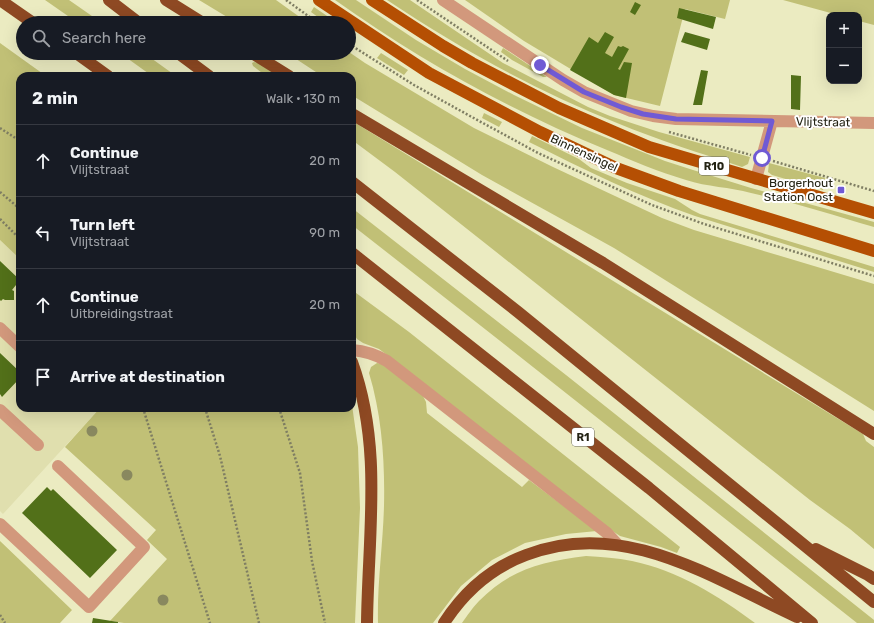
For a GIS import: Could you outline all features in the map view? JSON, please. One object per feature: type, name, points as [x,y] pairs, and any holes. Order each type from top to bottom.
[{"type":"highway","points":[[0,0],[23,16]]},
{"type":"highway","points":[[110,0],[130,16]]},
{"type":"highway","points":[[166,0],[192,16]]},
{"type":"highway","points":[[86,60],[102,72]]},
{"type":"highway","points":[[187,60],[204,72]]},
{"type":"highway","points":[[263,60],[283,72]]},
{"type":"highway","points":[[356,116],[603,264],[874,434]]},
{"type":"highway","points":[[356,185],[518,312],[874,602]]},
{"type":"highway","name":"R1","points":[[356,256],[649,488],[812,623]]},
{"type":"highway","points":[[356,376],[368,423],[371,457],[371,517],[366,623]]},
{"type":"highway","points":[[828,404],[874,426]]},
{"type":"highway","points":[[796,539],[868,574],[874,579]]},
{"type":"highway","points":[[444,623],[452,610],[467,593],[485,577],[500,567],[518,558],[556,545],[576,542],[598,542],[638,548],[684,564],[812,623]]},
{"type":"main road","name":"Binnensingel","points":[[319,0],[343,16]]},
{"type":"main road","name":"R10","points":[[372,0],[455,53],[559,108],[650,147],[874,213]]},
{"type":"main road","name":"Binnensingel","points":[[356,25],[429,73],[540,132],[616,168],[679,191],[874,251]]},
{"type":"street","name":"Vlijtstraat","points":[[443,0],[563,80],[584,92],[631,111],[663,118],[676,119],[874,123]]},
{"type":"street","points":[[756,179],[772,121]]},
{"type":"street","points":[[0,328],[16,343]]},
{"type":"street","points":[[356,351],[371,353],[387,361],[607,533],[618,544]]},
{"type":"street","points":[[0,410],[38,445]]},
{"type":"street","points":[[0,524],[89,607],[144,547],[58,466]]},
{"type":"path","points":[[286,0],[308,16]]},
{"type":"path","points":[[0,128],[16,138]]},
{"type":"path","points":[[762,158],[874,191]]},
{"type":"path","points":[[0,192],[16,206]]},
{"type":"path","points":[[0,219],[16,236]]},
{"type":"path","points":[[144,412],[210,623]]},
{"type":"path","points":[[206,412],[220,456],[259,623]]},
{"type":"path","points":[[280,412],[300,473],[312,561],[325,623]]},
{"type":"path","points":[[0,615],[5,623]]},
{"type":"shaded area","points":[[45,0],[69,0],[92,16],[68,16]]},
{"type":"shaded area","points":[[199,0],[276,0],[298,16],[225,16]]},
{"type":"shaded area","points":[[335,0],[356,0],[416,40],[465,69],[582,128],[665,161],[751,188],[874,222],[874,227],[767,197],[743,191],[710,186],[676,177],[571,135],[466,83],[399,43]]},
{"type":"shaded area","points":[[387,0],[410,0],[503,63],[588,107],[659,132],[750,157],[748,164],[742,167],[663,141],[557,97],[470,52]]},
{"type":"shaded area","points":[[465,0],[730,0],[725,19],[685,9],[660,106],[614,95],[524,41]]},
{"type":"shaded area","points":[[783,0],[874,0],[874,25],[862,22],[862,12],[827,12]]},
{"type":"shaded area","points":[[314,7],[327,16],[316,16],[311,12]]},
{"type":"shaded area","points":[[0,43],[16,54],[16,60],[24,60],[40,72],[16,72],[16,255],[0,240]]},
{"type":"shaded area","points":[[503,48],[547,77],[543,77],[512,60],[501,52]]},
{"type":"shaded area","points":[[381,53],[408,70],[404,75],[377,58]]},
{"type":"shaded area","points":[[356,57],[474,128],[662,218],[694,230],[874,284],[874,411],[614,248],[482,175],[356,98],[356,72],[316,72],[298,60],[356,60]]},
{"type":"shaded area","points":[[130,60],[154,60],[170,72],[146,72]]},
{"type":"shaded area","points":[[252,63],[258,63],[273,72],[261,72],[253,66]]},
{"type":"shaded area","points":[[484,113],[502,122],[499,127],[482,118]]},
{"type":"shaded area","points":[[356,123],[863,434],[866,441],[874,447],[874,549],[850,529],[810,500],[395,172],[356,143]]},
{"type":"shaded area","points":[[532,136],[579,159],[591,168],[627,183],[675,199],[700,214],[874,267],[874,272],[695,216],[653,200],[590,172],[529,142]]},
{"type":"shaded area","points":[[769,163],[825,178],[823,190],[772,175],[768,172]]},
{"type":"shaded area","points":[[356,211],[566,375],[874,620],[874,623],[857,623],[356,228]]},
{"type":"shaded area","points":[[0,240],[16,255],[16,412],[96,412],[3,514],[0,511]]},
{"type":"shaded area","points":[[356,293],[409,332],[680,547],[677,553],[620,536],[611,530],[387,355],[379,349],[357,339]]},
{"type":"shaded area","points":[[377,363],[384,364],[422,394],[426,402],[427,413],[522,487],[529,480],[597,531],[566,534],[525,543],[492,560],[461,586],[433,623],[378,623],[378,594],[384,506],[384,473],[380,422],[369,373],[371,367]]},
{"type":"shaded area","points":[[96,412],[353,412],[358,447],[360,508],[355,623],[124,623],[110,621],[167,559],[147,540],[156,530],[65,447]]},
{"type":"shaded area","points":[[0,541],[72,610],[60,623],[0,623]]},
{"type":"shaded area","points":[[586,556],[632,561],[649,565],[681,577],[727,603],[755,623],[462,623],[479,601],[503,581],[528,568],[555,561]]},
{"type":"building","points":[[635,2],[641,5],[635,15],[630,12]]},
{"type":"building","points":[[679,8],[716,17],[713,29],[677,18]]},
{"type":"building","points":[[605,32],[614,37],[605,53],[612,57],[618,46],[623,46],[629,49],[618,69],[620,70],[624,62],[632,63],[626,98],[614,95],[570,70],[589,37],[598,43]]},
{"type":"building","points":[[685,32],[710,39],[707,50],[681,42]]},
{"type":"building","points":[[701,70],[708,71],[702,105],[693,105]]},
{"type":"building","points":[[791,75],[801,76],[800,110],[791,109]]},
{"type":"building","points":[[0,261],[16,276],[16,285],[12,290],[14,291],[14,300],[0,300]]},
{"type":"building","points":[[0,353],[16,368],[16,382],[2,397],[0,394]]},
{"type":"building","points":[[47,487],[51,491],[53,489],[117,550],[90,578],[22,513]]},
{"type":"building","points":[[93,618],[118,622],[118,623],[92,623]]},
{"type":"place","name":"Borgerhout Station Oost","points":[[841,190]]},
{"type":"route","points":[[540,65],[584,92],[631,111],[643,114],[676,119],[772,121],[762,158]]}]
